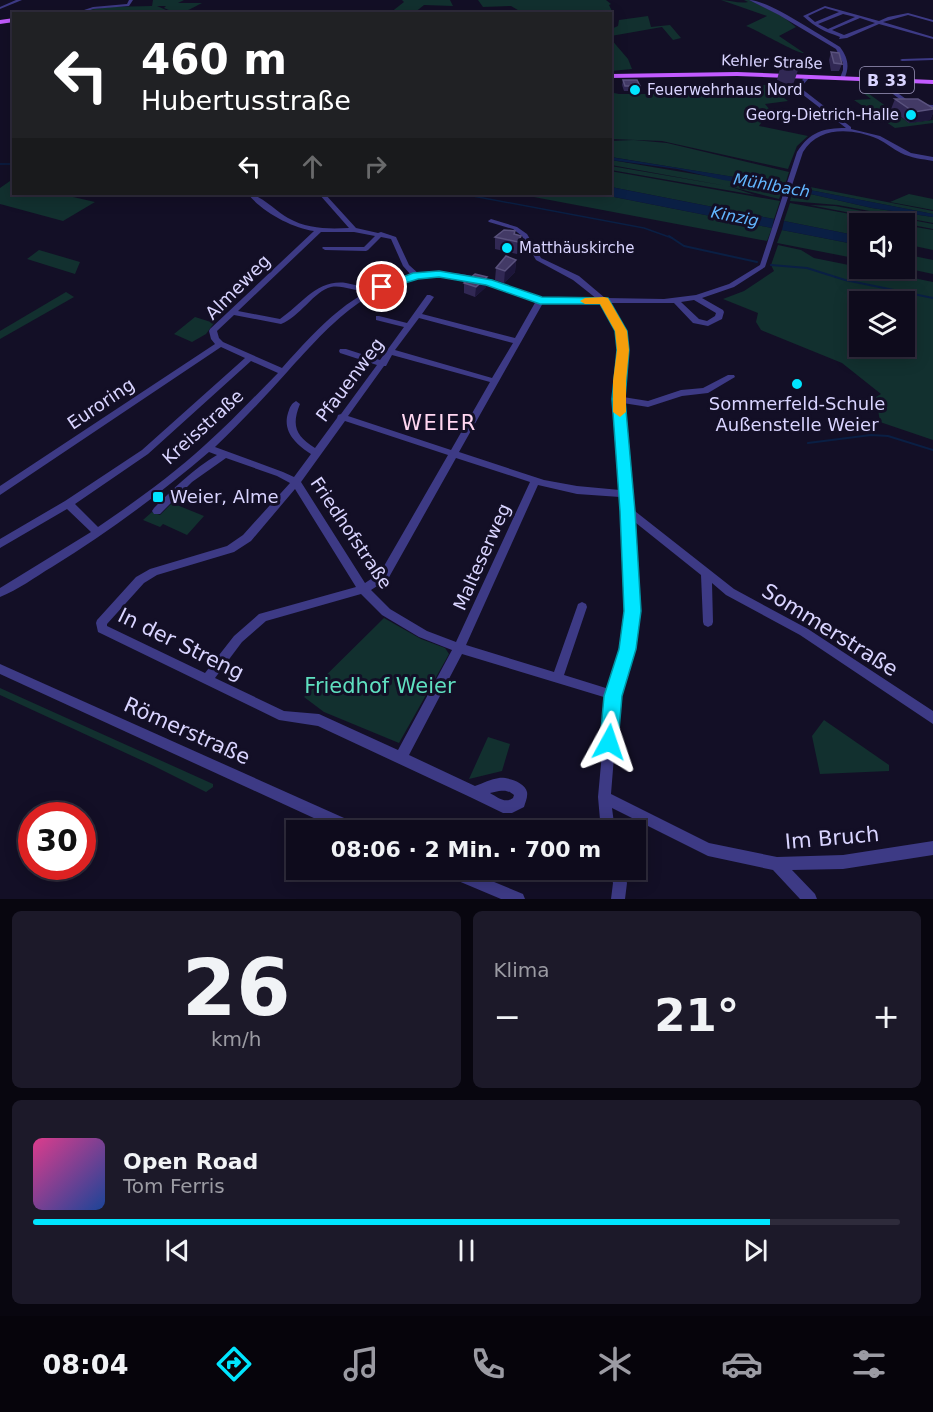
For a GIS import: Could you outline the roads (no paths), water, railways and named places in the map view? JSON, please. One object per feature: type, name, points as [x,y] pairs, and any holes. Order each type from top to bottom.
[{"type":"main road","name":"Kehler Straße","points":[[612,76],[714,74],[933,82]]},
{"type":"street","points":[[0,8],[28,0]]},
{"type":"street","points":[[82,12],[93,8],[129,5],[130,0]]},
{"type":"street","points":[[751,0],[830,42],[843,54],[846,67],[842,78]]},
{"type":"street","points":[[845,37],[826,31],[805,16],[825,7],[933,38]]},
{"type":"street","points":[[814,24],[843,12]]},
{"type":"street","points":[[830,42],[880,22],[910,14],[933,21]]},
{"type":"street","points":[[826,31],[860,17]]},
{"type":"street","points":[[902,60],[933,59]]},
{"type":"street","points":[[808,77],[798,87],[800,90],[849,128],[876,136],[904,152],[933,159]]},
{"type":"street","points":[[878,80],[912,106],[933,107]]},
{"type":"street","name":"Kreisstraße","points":[[0,593],[97,532],[178,473],[208,448],[338,312],[366,293],[416,275],[439,274],[467,277],[540,301],[676,301],[729,288],[748,278],[763,266],[800,152],[806,141],[821,133],[849,128]]},
{"type":"street","points":[[252,195],[275,214],[293,224],[318,231],[354,230],[394,238],[406,266],[416,275]]},
{"type":"street","points":[[323,195],[354,230]]},
{"type":"street","points":[[491,221],[515,228],[525,235],[538,259],[576,278],[604,301],[621,331],[623,340],[619,399],[627,494],[632,611],[628,649],[613,696],[604,797],[607,820]]},
{"type":"street","name":"Almeweg","points":[[283,372],[220,344],[215,339],[213,330],[318,231]]},
{"type":"street","points":[[325,248],[366,249],[381,234]]},
{"type":"street","points":[[232,312],[261,320],[270,318],[281,322],[291,316],[320,288],[335,282],[362,289]]},
{"type":"street","name":"Pfauenweg","points":[[296,482],[430,297]]},
{"type":"street","points":[[676,301],[696,321],[708,324],[715,321],[720,312],[694,297]]},
{"type":"street","points":[[207,679],[238,639],[263,617],[363,588],[374,584],[384,576],[540,301]]},
{"type":"street","points":[[417,315],[516,341]]},
{"type":"street","points":[[379,318],[410,326]]},
{"type":"street","name":"Euroring","points":[[0,491],[220,344]]},
{"type":"street","points":[[343,351],[383,364]]},
{"type":"street","points":[[392,352],[494,381]]},
{"type":"street","points":[[0,544],[68,504],[145,452],[250,358]]},
{"type":"street","points":[[619,399],[648,404],[681,393],[705,391],[731,377]]},
{"type":"street","points":[[296,404],[289,416],[291,431],[301,444],[316,453]]},
{"type":"street","points":[[341,417],[535,481],[577,490],[627,494]]},
{"type":"street","name":"Friedhofstraße","points":[[208,448],[296,482],[363,588],[386,612],[423,634],[459,648],[613,696]]},
{"type":"street","points":[[157,511],[184,483],[207,464],[225,454]]},
{"type":"street","name":"Malteserweg","points":[[401,757],[459,648],[535,481]]},
{"type":"street","name":"In der Streng","points":[[296,482],[247,538],[230,549],[154,572],[140,580],[101,623],[102,629],[283,716],[319,720],[476,792]]},
{"type":"street","points":[[68,504],[97,532]]},
{"type":"street","name":"Sommerstraße","points":[[628,511],[730,592],[804,632],[933,718]]},
{"type":"street","points":[[706,575],[708,622]]},
{"type":"street","points":[[558,679],[582,607]]},
{"type":"street","name":"Römerstraße","points":[[0,669],[333,820]]},
{"type":"street","name":"Im Bruch","points":[[604,797],[708,849],[777,864],[843,862],[933,848]]},
{"type":"street","points":[[777,864],[810,899]]},
{"type":"street","points":[[473,880],[518,899]]},
{"type":"street","points":[[618,899],[619,880]]},
{"type":"water","name":"Mühlbach","points":[[612,157],[784,185],[933,214],[933,217],[872,208],[793,190],[723,180],[677,169],[612,160]]},
{"type":"water","name":"Kinzig","points":[[612,187],[774,219],[772,228],[604,195],[612,195]]},
{"type":"water","points":[[784,221],[849,234],[849,243],[782,230]]},
{"type":"waterway","points":[[0,164],[12,164]]},
{"type":"waterway","points":[[467,195],[644,228],[672,238]]},
{"type":"waterway","points":[[672,238],[684,246],[757,262]]},
{"type":"waterway","points":[[771,265],[807,268],[845,280],[933,298]]},
{"type":"waterway","points":[[808,443],[871,435],[888,436],[933,450]]},
{"type":"place","name":"Feuerwehrhaus Nord","points":[[635,90]]},
{"type":"place","name":"Georg-Dietrich-Halle","points":[[911,115]]},
{"type":"place","name":"Matthäuskirche","points":[[507,248]]},
{"type":"place","name":"Sommerfeld-Schule Außenstelle Weier","points":[[797,384]]},
{"type":"place","name":"Weier, Alme","points":[[158,497]]},
{"type":"district","name":"WEIER","points":[[439,423]]},
{"type":"park label","name":"Friedhof Weier","points":[[380,686]]}]
